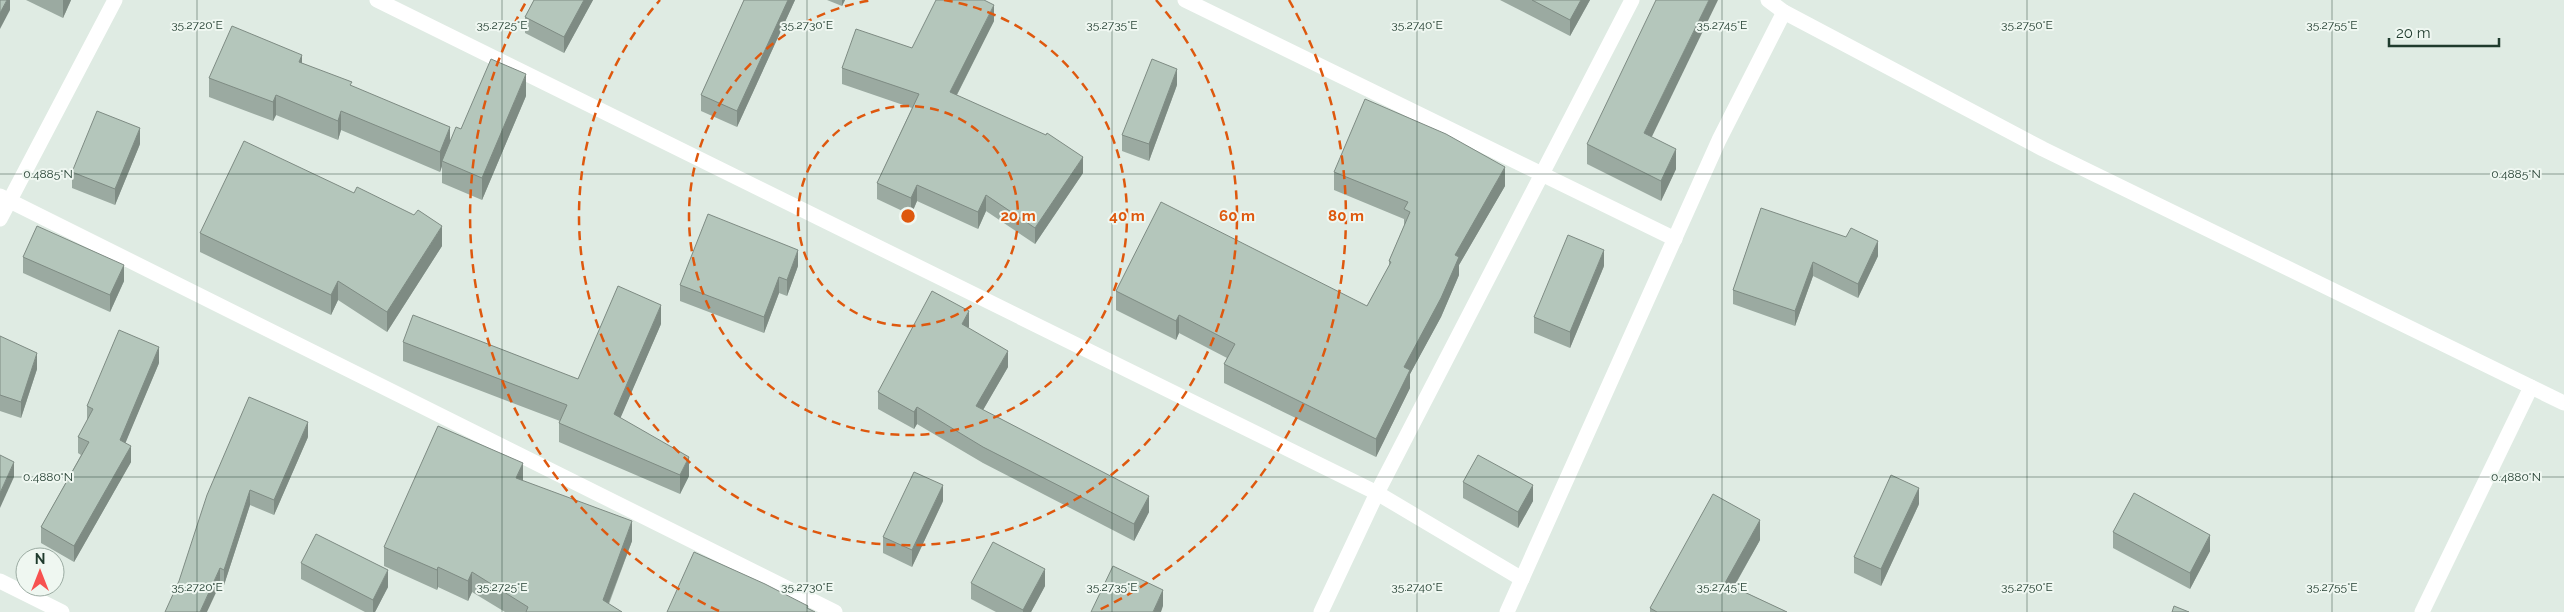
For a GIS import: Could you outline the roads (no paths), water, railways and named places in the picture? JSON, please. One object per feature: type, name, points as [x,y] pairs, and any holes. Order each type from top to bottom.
[{"type":"street","points":[[0,219],[4,198],[115,0]]},
{"type":"street","points":[[377,0],[1378,493],[1522,579]]},
{"type":"street","points":[[1185,0],[1675,239]]},
{"type":"street","points":[[1321,612],[1378,493],[1540,174],[1632,0]]},
{"type":"street","points":[[1768,0],[1784,12],[2043,149],[2564,403]]},
{"type":"street","points":[[1507,612],[1719,140],[1784,12]]},
{"type":"street","points":[[4,198],[835,612]]},
{"type":"street","points":[[2422,612],[2531,387]]},
{"type":"street","points":[[0,581],[62,612]]}]
